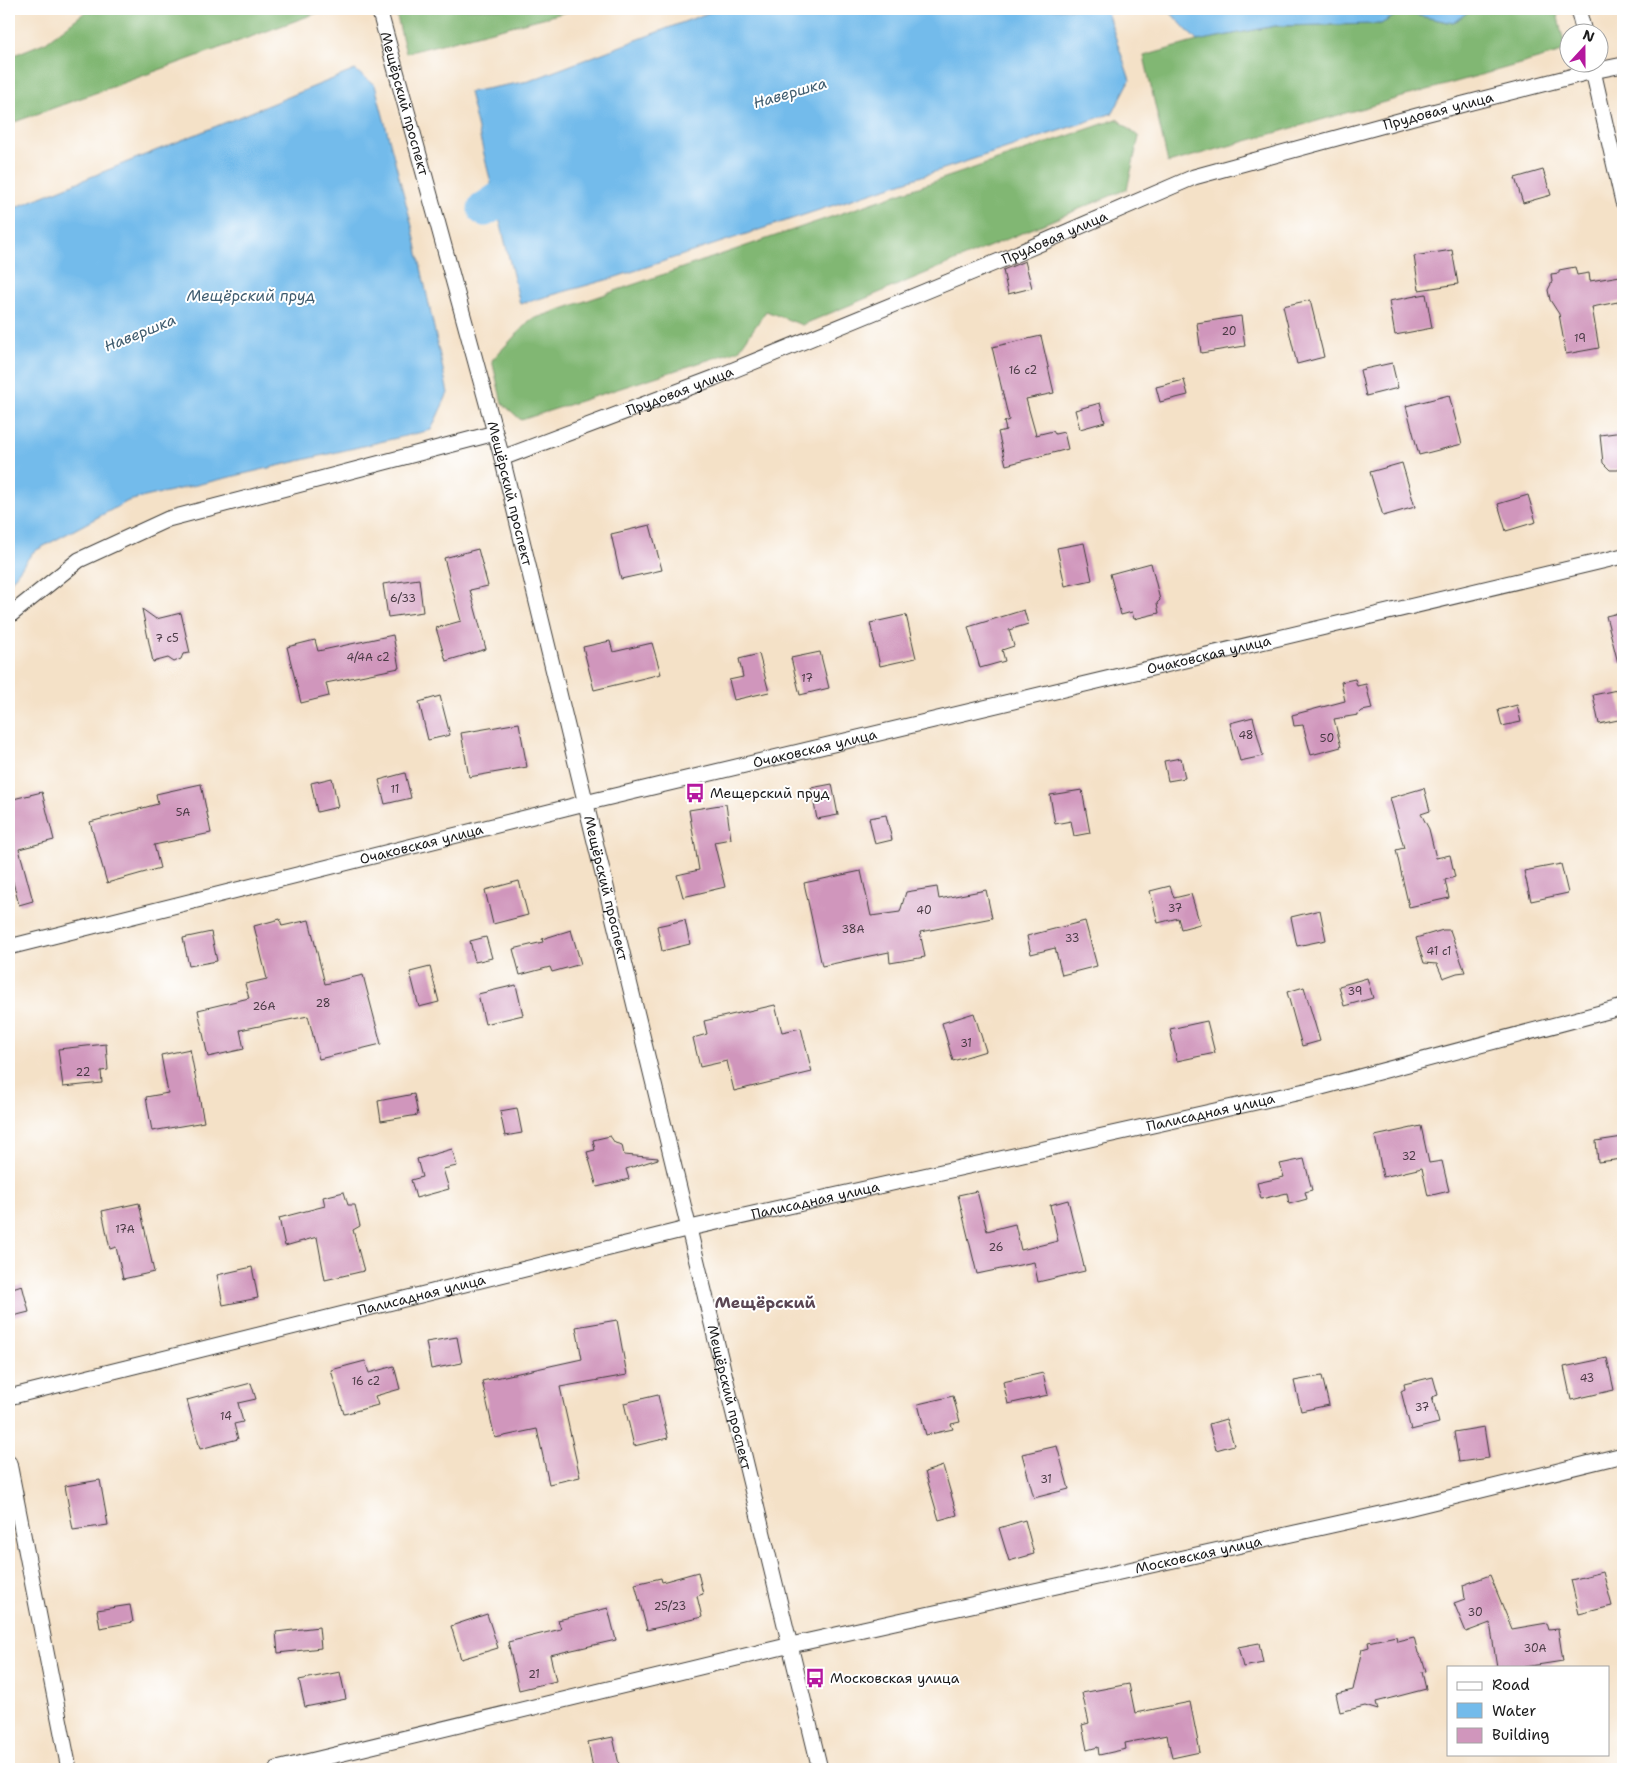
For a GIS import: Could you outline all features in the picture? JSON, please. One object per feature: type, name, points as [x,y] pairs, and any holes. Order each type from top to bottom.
[{"type":"street","name":"Мещёрский проспект","points":[[378,9],[502,458],[820,1769]]},
{"type":"street","points":[[1578,9],[1581,22]]},
{"type":"street","name":"Прудовая улица","points":[[1610,66],[1623,66]]},
{"type":"street","name":"Прудовая улица","points":[[502,458],[714,378],[1009,257],[1194,177],[1574,72]]},
{"type":"street","points":[[1593,72],[1623,202]]},
{"type":"street","points":[[9,616],[80,560],[168,519],[495,433]]},
{"type":"street","name":"Очаковская улица","points":[[9,947],[585,803],[1623,556]]},
{"type":"street","name":"Палисадная улица","points":[[9,1397],[690,1228],[1314,1089],[1623,1008]]},
{"type":"street","name":"Московская улица","points":[[278,1769],[791,1646],[1408,1508],[1623,1455]]},
{"type":"street","points":[[9,1463],[69,1769]]},
{"type":"green space","points":[[89,9],[328,9],[9,124],[9,57],[46,42]]},
{"type":"green space","points":[[395,9],[578,9],[406,53]]},
{"type":"green space","points":[[1472,9],[1556,9],[1560,26],[1560,53],[1168,163],[1144,56],[1197,41],[1275,26],[1381,24],[1401,12],[1453,23]]},
{"type":"green space","points":[[1117,119],[1139,137],[1127,189],[802,325],[766,311],[739,350],[521,420],[502,403],[492,360],[530,320]]},
{"type":"water","points":[[718,9],[1106,9],[1130,80],[1113,113],[613,278],[520,304],[469,92],[529,81]]},
{"type":"water","points":[[1167,9],[1472,9],[1453,23],[1401,12],[1381,24],[1275,26],[1197,41]]},
{"type":"water","name":"Мещёрский пруд","points":[[355,70],[375,85],[413,230],[448,393],[431,430],[128,501],[33,552],[9,584],[9,210]]},
{"type":"building","points":[[1543,170],[1551,195],[1523,203],[1515,178]]},
{"type":"building","points":[[1452,250],[1458,284],[1419,290],[1414,256]]},
{"type":"building","points":[[1025,261],[1032,288],[1008,294],[1003,270]]},
{"type":"building","points":[[1575,267],[1577,275],[1589,273],[1590,281],[1620,276],[1623,301],[1592,307],[1599,348],[1566,354],[1559,314],[1550,300],[1548,290],[1552,282],[1551,274],[1559,273],[1559,270]]},
{"type":"building","points":[[1426,294],[1432,328],[1395,335],[1389,301]]},
{"type":"building","points":[[1310,300],[1324,357],[1297,364],[1283,306]]},
{"type":"building","points":[[1241,316],[1245,346],[1201,353],[1197,323]]},
{"type":"building","points":[[1041,336],[1054,393],[1026,399],[1036,435],[1053,431],[1055,434],[1064,432],[1068,449],[1006,465],[998,432],[1006,430],[1004,422],[1009,420],[992,347]]},
{"type":"building","points":[[1392,363],[1398,388],[1366,396],[1360,370]]},
{"type":"building","points":[[1184,380],[1188,395],[1160,402],[1156,387]]},
{"type":"building","points":[[1449,395],[1462,444],[1419,455],[1406,406]]},
{"type":"building","points":[[1100,403],[1105,422],[1080,429],[1075,410]]},
{"type":"building","points":[[1623,432],[1623,465],[1618,470],[1610,470],[1603,463],[1600,435]]},
{"type":"building","points":[[1402,463],[1415,507],[1383,516],[1370,472]]},
{"type":"building","points":[[1528,495],[1536,522],[1506,531],[1498,504]]},
{"type":"building","points":[[650,525],[662,570],[621,579],[611,534]]},
{"type":"building","points":[[1084,543],[1092,580],[1065,586],[1057,548]]},
{"type":"building","points":[[478,549],[488,586],[470,590],[486,649],[446,661],[436,628],[461,621],[444,558]]},
{"type":"building","points":[[1151,563],[1160,600],[1157,603],[1159,613],[1134,619],[1132,612],[1121,615],[1110,574]]},
{"type":"building","points":[[419,579],[423,612],[388,617],[383,584]]},
{"type":"building","points":[[142,609],[156,619],[181,613],[190,653],[183,654],[181,659],[174,662],[168,658],[153,662]]},
{"type":"building","points":[[1024,610],[1028,624],[1009,630],[1014,646],[1002,650],[1005,661],[980,668],[968,627]]},
{"type":"building","points":[[1623,612],[1623,663],[1618,663],[1606,616]]},
{"type":"building","points":[[906,615],[916,658],[880,666],[870,623]]},
{"type":"building","points":[[393,635],[399,668],[326,683],[329,696],[301,703],[287,647],[315,640],[318,651]]},
{"type":"building","points":[[610,641],[613,652],[652,643],[661,674],[594,690],[583,647]]},
{"type":"building","points":[[820,652],[829,688],[800,695],[791,658]]},
{"type":"building","points":[[759,654],[769,692],[734,700],[729,680],[743,677],[739,659]]},
{"type":"building","points":[[1355,679],[1357,686],[1366,684],[1372,709],[1362,711],[1358,715],[1334,719],[1341,747],[1311,755],[1303,725],[1294,726],[1292,715],[1345,701],[1341,682]]},
{"type":"building","points":[[1617,690],[1623,719],[1599,724],[1593,695]]},
{"type":"building","points":[[440,696],[450,735],[428,740],[419,702]]},
{"type":"building","points":[[1517,705],[1521,722],[1502,726],[1498,710]]},
{"type":"building","points":[[1253,717],[1263,756],[1240,761],[1230,723]]},
{"type":"building","points":[[519,723],[527,767],[469,777],[461,733]]},
{"type":"building","points":[[1181,758],[1185,778],[1168,781],[1164,761]]},
{"type":"building","points":[[405,773],[411,798],[385,804],[379,780]]},
{"type":"building","points":[[332,778],[338,807],[317,812],[311,783]]},
{"type":"building","points":[[201,784],[211,833],[154,845],[160,868],[107,883],[90,822],[158,804],[156,794]]},
{"type":"building","points":[[832,784],[838,815],[817,819],[811,788]]},
{"type":"building","points":[[1424,788],[1430,811],[1421,814],[1429,829],[1436,858],[1450,855],[1455,877],[1445,880],[1449,898],[1409,907],[1396,850],[1404,848],[1390,798]]},
{"type":"building","points":[[1082,790],[1090,833],[1074,836],[1071,821],[1055,824],[1050,795]]},
{"type":"building","points":[[42,792],[54,840],[19,849],[33,901],[19,905],[9,867],[9,800]]},
{"type":"building","points":[[726,804],[731,839],[714,842],[725,887],[683,897],[677,875],[699,870],[689,810]]},
{"type":"building","points":[[886,815],[892,840],[875,844],[869,818]]},
{"type":"building","points":[[1561,864],[1568,893],[1531,901],[1524,871]]},
{"type":"building","points":[[861,871],[871,916],[900,912],[906,892],[937,887],[939,899],[986,890],[992,918],[920,932],[925,957],[890,963],[889,952],[822,966],[804,883]]},
{"type":"building","points":[[519,881],[528,915],[493,924],[485,890]]},
{"type":"building","points":[[1170,886],[1174,898],[1191,894],[1200,924],[1181,929],[1178,918],[1158,923],[1150,891]]},
{"type":"building","points":[[1320,910],[1326,940],[1297,946],[1291,917]]},
{"type":"building","points":[[280,919],[282,926],[309,920],[325,984],[363,975],[381,1044],[319,1059],[308,1016],[240,1030],[244,1049],[208,1057],[198,1010],[249,998],[245,984],[267,979],[254,926]]},
{"type":"building","points":[[685,920],[690,944],[662,951],[657,926]]},
{"type":"building","points":[[1085,921],[1097,966],[1062,975],[1055,948],[1031,954],[1027,936]]},
{"type":"building","points":[[571,930],[581,964],[552,972],[550,967],[520,975],[513,949],[543,942],[542,939]]},
{"type":"building","points":[[1443,930],[1450,930],[1465,972],[1443,978],[1437,964],[1424,963],[1416,938]]},
{"type":"building","points":[[211,932],[217,961],[189,966],[183,938]]},
{"type":"building","points":[[486,937],[492,958],[475,962],[470,941]]},
{"type":"building","points":[[430,967],[439,1002],[419,1007],[410,972]]},
{"type":"building","points":[[1367,978],[1373,998],[1344,1006],[1339,986]]},
{"type":"building","points":[[516,985],[523,1015],[485,1024],[478,994]]},
{"type":"building","points":[[1304,987],[1320,1041],[1302,1046],[1287,992]]},
{"type":"building","points":[[775,1005],[782,1032],[801,1028],[812,1072],[734,1091],[727,1061],[700,1067],[693,1038],[707,1034],[704,1021]]},
{"type":"building","points":[[974,1013],[986,1051],[953,1061],[942,1023]]},
{"type":"building","points":[[1207,1021],[1215,1053],[1177,1061],[1170,1029]]},
{"type":"building","points":[[106,1044],[108,1070],[101,1071],[102,1083],[63,1087],[58,1049]]},
{"type":"building","points":[[190,1049],[204,1122],[152,1131],[146,1097],[168,1093],[161,1055]]},
{"type":"building","points":[[414,1094],[418,1115],[381,1121],[378,1101]]},
{"type":"building","points":[[517,1108],[522,1133],[505,1136],[500,1111]]},
{"type":"building","points":[[1421,1126],[1429,1163],[1442,1161],[1449,1191],[1428,1196],[1422,1168],[1383,1177],[1375,1136]]},
{"type":"building","points":[[610,1136],[615,1143],[622,1145],[624,1155],[658,1159],[626,1169],[629,1179],[597,1187],[587,1152],[595,1150],[593,1140]]},
{"type":"building","points":[[1623,1137],[1623,1159],[1598,1162],[1596,1141]]},
{"type":"building","points":[[452,1149],[457,1166],[443,1169],[449,1189],[416,1198],[411,1180],[422,1177],[417,1159]]},
{"type":"building","points":[[1304,1159],[1312,1190],[1305,1192],[1307,1199],[1289,1204],[1287,1193],[1261,1199],[1257,1183],[1284,1177],[1280,1164]]},
{"type":"building","points":[[977,1191],[987,1231],[1015,1224],[1021,1250],[1058,1241],[1050,1205],[1068,1200],[1085,1271],[1038,1282],[1034,1262],[977,1274],[958,1195]]},
{"type":"building","points":[[344,1192],[348,1205],[355,1205],[360,1226],[353,1230],[364,1271],[325,1280],[317,1237],[285,1246],[279,1218],[325,1206],[323,1197]]},
{"type":"building","points":[[139,1203],[154,1272],[123,1279],[116,1247],[110,1249],[102,1211]]},
{"type":"building","points":[[252,1267],[258,1298],[223,1305],[217,1275]]},
{"type":"building","points":[[22,1285],[29,1312],[9,1317],[9,1289]]},
{"type":"building","points":[[617,1320],[627,1375],[560,1387],[580,1477],[549,1484],[537,1429],[495,1438],[482,1381],[582,1359],[576,1327]]},
{"type":"building","points":[[457,1337],[462,1363],[431,1369],[426,1342]]},
{"type":"building","points":[[1607,1358],[1614,1390],[1571,1400],[1564,1367]]},
{"type":"building","points":[[365,1361],[369,1373],[394,1366],[400,1389],[375,1396],[378,1405],[344,1414],[331,1370]]},
{"type":"building","points":[[1043,1373],[1048,1395],[1008,1404],[1003,1382]]},
{"type":"building","points":[[1322,1376],[1329,1405],[1301,1411],[1294,1381]]},
{"type":"building","points":[[1433,1377],[1438,1395],[1432,1397],[1439,1423],[1411,1430],[1401,1391],[1405,1389],[1404,1384]]},
{"type":"building","points":[[251,1383],[256,1399],[238,1403],[243,1422],[234,1424],[238,1439],[200,1449],[187,1400]]},
{"type":"building","points":[[658,1395],[668,1438],[634,1446],[624,1403]]},
{"type":"building","points":[[953,1396],[960,1422],[951,1424],[953,1429],[926,1435],[918,1404]]},
{"type":"building","points":[[1226,1419],[1234,1445],[1216,1450],[1209,1424]]},
{"type":"building","points":[[1484,1427],[1489,1458],[1459,1462],[1454,1432]]},
{"type":"building","points":[[1057,1446],[1069,1489],[1034,1498],[1022,1454]]},
{"type":"building","points":[[943,1466],[957,1515],[939,1520],[925,1472]]},
{"type":"building","points":[[100,1480],[108,1525],[73,1530],[65,1486]]},
{"type":"building","points":[[1025,1520],[1034,1554],[1009,1561],[999,1528]]},
{"type":"building","points":[[698,1572],[703,1594],[697,1596],[702,1617],[647,1630],[635,1584],[661,1578],[662,1582]]},
{"type":"building","points":[[1603,1572],[1612,1606],[1579,1614],[1571,1580]]},
{"type":"building","points":[[1490,1575],[1512,1629],[1547,1623],[1549,1630],[1558,1629],[1563,1661],[1530,1666],[1497,1666],[1490,1623],[1466,1632],[1454,1603],[1465,1599],[1463,1585]]},
{"type":"building","points":[[130,1605],[133,1622],[100,1628],[97,1610]]},
{"type":"building","points":[[608,1608],[616,1640],[550,1655],[556,1681],[519,1690],[508,1642],[561,1629],[558,1620]]},
{"type":"building","points":[[487,1614],[498,1648],[461,1659],[451,1626]]},
{"type":"building","points":[[319,1627],[321,1648],[278,1653],[276,1632]]},
{"type":"building","points":[[1396,1636],[1397,1641],[1414,1637],[1418,1653],[1422,1658],[1426,1671],[1422,1672],[1426,1689],[1376,1702],[1378,1710],[1365,1706],[1340,1712],[1336,1694],[1353,1690],[1362,1649],[1369,1647],[1368,1642]]},
{"type":"building","points":[[1259,1643],[1263,1663],[1243,1667],[1238,1647]]},
{"type":"building","points":[[340,1672],[346,1699],[305,1707],[299,1680]]},
{"type":"building","points":[[1129,1684],[1135,1713],[1190,1702],[1200,1752],[1172,1758],[1167,1735],[1125,1743],[1126,1749],[1099,1755],[1098,1747],[1087,1750],[1082,1725],[1089,1723],[1082,1693]]},
{"type":"building","points":[[613,1737],[620,1769],[593,1769],[588,1742]]},
{"type":"waterway","name":"Навершка","points":[[485,209],[515,189],[539,181]]},
{"type":"place","name":"Мещерский пруд","points":[[695,793]]},
{"type":"place","name":"Московская улица","points":[[815,1678]]},
{"type":"district","name":"Мещёрский","points":[[765,1302]]}]
